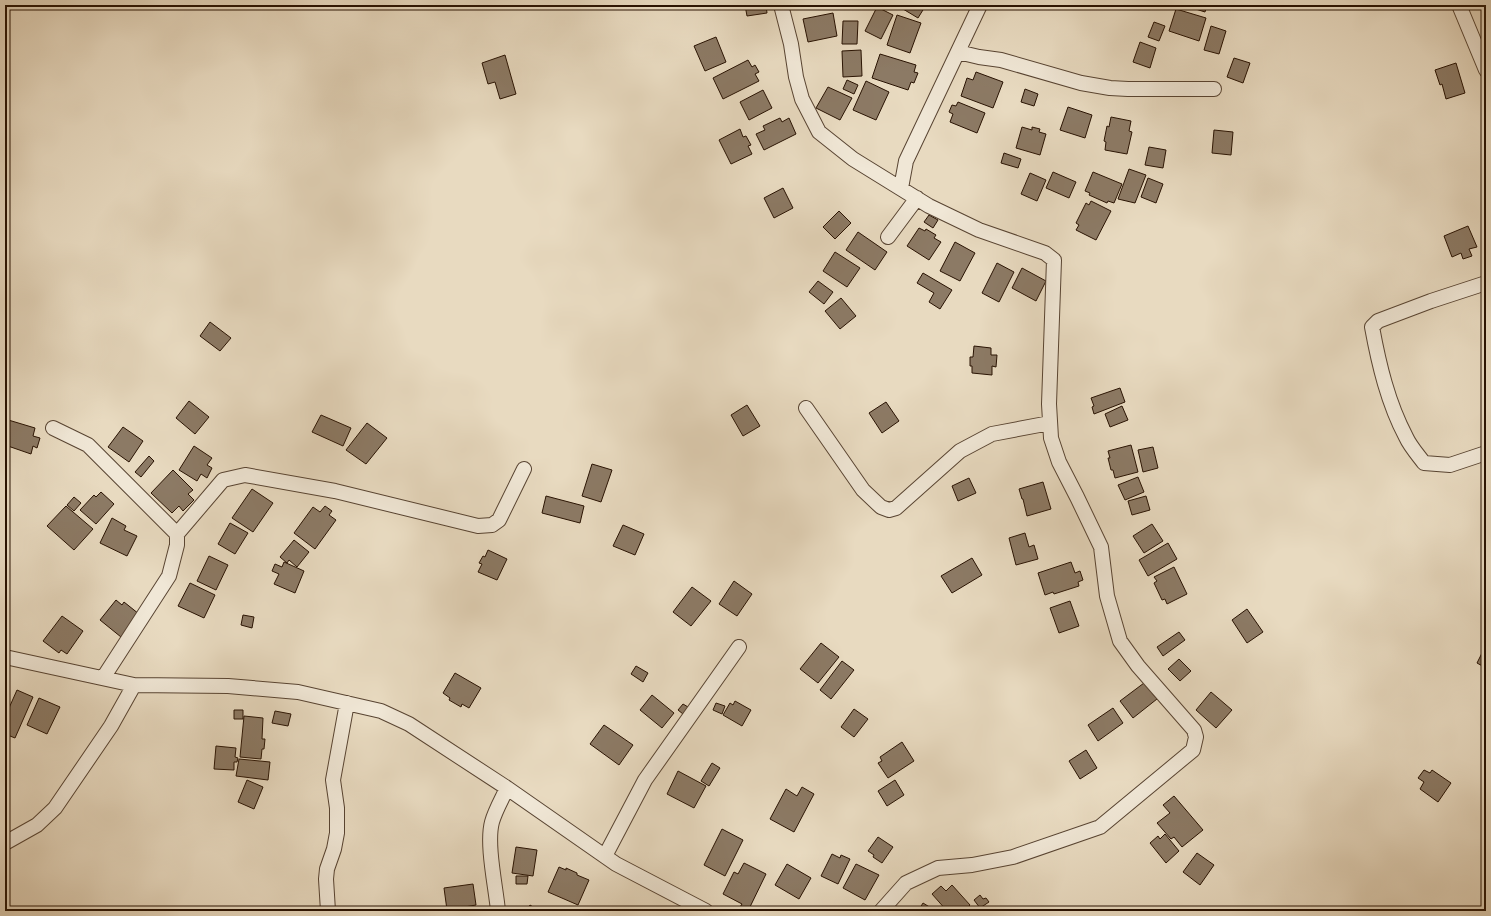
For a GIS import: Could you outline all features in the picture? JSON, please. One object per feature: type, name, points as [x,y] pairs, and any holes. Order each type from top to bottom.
[{"type":"street","points":[[781,5],[791,44],[796,77],[802,99],[819,132],[853,159],[929,206],[979,230],[1045,253],[1054,260],[1049,404],[1051,438],[1059,462],[1101,547],[1107,596],[1120,641],[1138,666],[1194,730],[1196,738],[1193,750],[1100,827],[1013,857],[972,865],[938,868],[906,883],[881,911]]},
{"type":"street","points":[[901,188],[906,161],[980,5]]},
{"type":"street","points":[[1459,5],[1486,70]]},
{"type":"street","points":[[958,52],[1001,60],[1081,83],[1110,88],[1214,89]]},
{"type":"street","points":[[888,237],[917,198]]},
{"type":"street","points":[[1486,283],[1431,301],[1378,321],[1372,327],[1377,356],[1386,390],[1406,438],[1424,463],[1450,465],[1486,453]]},
{"type":"street","points":[[806,408],[863,490],[881,507],[889,510],[896,508],[960,451],[992,434],[1050,423]]},
{"type":"street","points":[[54,428],[88,445],[177,534],[178,545],[169,576],[103,678]]},
{"type":"street","points":[[177,534],[224,480],[244,475],[335,491],[478,526],[492,525],[499,520],[524,469]]},
{"type":"street","points":[[605,856],[645,780],[739,647]]},
{"type":"street","points":[[5,657],[134,685],[228,686],[283,690],[381,711],[409,724],[507,788],[616,864],[706,911]]},
{"type":"street","points":[[5,844],[37,825],[55,808],[111,726],[134,685]]},
{"type":"street","points":[[328,911],[326,879],[327,869],[334,849],[338,827],[333,780],[347,703]]},
{"type":"street","points":[[498,911],[490,845],[492,822],[507,788]]},
{"type":"building","points":[[745,5],[766,5],[767,13],[747,16]]},
{"type":"building","points":[[926,5],[918,18],[898,6]]},
{"type":"building","points":[[1183,5],[1207,5],[1205,12]]},
{"type":"building","points":[[877,7],[893,15],[881,39],[865,31]]},
{"type":"building","points":[[1176,9],[1206,18],[1199,41],[1169,31]]},
{"type":"building","points":[[833,13],[837,36],[808,42],[803,19]]},
{"type":"building","points":[[897,15],[921,23],[910,53],[887,45]]},
{"type":"building","points":[[843,21],[858,21],[857,44],[842,44]]},
{"type":"building","points":[[1154,22],[1165,26],[1159,41],[1148,37]]},
{"type":"building","points":[[1211,26],[1226,31],[1219,54],[1204,50]]},
{"type":"building","points":[[716,37],[726,62],[705,71],[694,46]]},
{"type":"building","points":[[1140,42],[1156,48],[1150,68],[1133,62]]},
{"type":"building","points":[[861,50],[862,76],[843,77],[842,51]]},
{"type":"building","points":[[880,54],[916,65],[914,72],[918,73],[914,83],[911,82],[908,90],[872,78]]},
{"type":"building","points":[[505,55],[516,94],[500,99],[495,82],[488,84],[482,63]]},
{"type":"building","points":[[1234,58],[1250,63],[1243,83],[1227,77]]},
{"type":"building","points":[[748,60],[752,67],[755,65],[759,72],[755,74],[759,81],[723,99],[713,78]]},
{"type":"building","points":[[1456,63],[1465,93],[1446,99],[1442,84],[1440,85],[1435,70]]},
{"type":"building","points":[[976,72],[1003,82],[993,108],[961,96],[967,78],[973,80]]},
{"type":"building","points":[[847,80],[858,85],[854,94],[843,89]]},
{"type":"building","points":[[866,81],[889,92],[876,120],[853,110]]},
{"type":"building","points":[[828,87],[852,98],[840,120],[816,108]]},
{"type":"building","points":[[1025,89],[1038,94],[1034,106],[1021,102]]},
{"type":"building","points":[[763,90],[772,108],[749,120],[740,102]]},
{"type":"building","points":[[958,102],[985,113],[977,133],[950,122],[953,114],[949,112],[952,105],[956,106]]},
{"type":"building","points":[[1068,107],[1092,115],[1085,138],[1060,130]]},
{"type":"building","points":[[1111,117],[1131,121],[1129,131],[1132,132],[1127,154],[1105,150],[1106,142],[1104,141],[1107,126],[1109,127]]},
{"type":"building","points":[[780,118],[782,122],[789,118],[796,134],[764,150],[756,134],[765,130],[763,126]]},
{"type":"building","points":[[1022,127],[1032,130],[1032,127],[1040,129],[1039,132],[1046,134],[1040,155],[1016,148]]},
{"type":"building","points":[[740,129],[743,137],[746,136],[751,145],[748,146],[752,154],[731,164],[719,140]]},
{"type":"building","points":[[1214,130],[1233,132],[1231,155],[1212,153]]},
{"type":"building","points":[[1149,147],[1166,150],[1163,168],[1145,165]]},
{"type":"building","points":[[1004,153],[1021,159],[1018,168],[1001,163]]},
{"type":"building","points":[[1129,169],[1146,175],[1135,203],[1118,199]]},
{"type":"building","points":[[1053,172],[1076,182],[1069,198],[1046,188]]},
{"type":"building","points":[[1093,172],[1122,184],[1114,203],[1108,201],[1107,203],[1089,195],[1090,193],[1085,191]]},
{"type":"building","points":[[1030,173],[1046,180],[1037,201],[1021,194]]},
{"type":"building","points":[[1148,178],[1163,184],[1156,203],[1141,197]]},
{"type":"building","points":[[783,188],[793,208],[774,218],[764,198]]},
{"type":"building","points":[[1091,201],[1111,211],[1096,240],[1076,230],[1079,225],[1076,223],[1086,203],[1089,205]]},
{"type":"building","points":[[839,211],[851,223],[835,239],[823,227]]},
{"type":"building","points":[[929,215],[938,220],[933,228],[924,222]]},
{"type":"building","points":[[1468,226],[1477,247],[1469,249],[1472,256],[1463,259],[1461,253],[1452,257],[1444,236]]},
{"type":"building","points":[[919,228],[925,231],[926,229],[936,235],[934,238],[941,242],[929,260],[907,246]]},
{"type":"building","points":[[858,232],[887,252],[875,270],[846,250]]},
{"type":"building","points":[[955,242],[975,253],[960,281],[940,271]]},
{"type":"building","points":[[835,252],[860,268],[847,287],[823,271]]},
{"type":"building","points":[[997,263],[1014,272],[999,302],[982,293]]},
{"type":"building","points":[[1022,268],[1046,281],[1036,301],[1012,288]]},
{"type":"building","points":[[923,273],[952,290],[940,309],[929,302],[934,293],[917,283]]},
{"type":"building","points":[[818,281],[833,292],[824,304],[809,292]]},
{"type":"building","points":[[841,298],[856,316],[840,329],[825,311]]},
{"type":"building","points":[[210,322],[231,338],[220,351],[200,336]]},
{"type":"building","points":[[974,346],[991,348],[991,355],[997,355],[996,367],[992,366],[992,375],[972,373],[970,357],[973,357]]},
{"type":"building","points":[[1120,388],[1125,402],[1094,414],[1092,407],[1094,406],[1091,398]]},
{"type":"building","points":[[189,401],[209,417],[195,434],[176,418]]},
{"type":"building","points":[[886,402],[899,421],[882,433],[869,413]]},
{"type":"building","points":[[747,405],[760,426],[743,436],[731,415]]},
{"type":"building","points":[[1122,406],[1128,420],[1110,427],[1105,414]]},
{"type":"building","points":[[321,415],[351,428],[343,446],[312,432]]},
{"type":"building","points":[[5,419],[35,428],[33,436],[40,438],[37,448],[33,446],[31,454],[5,445]]},
{"type":"building","points":[[367,423],[387,438],[366,464],[346,450]]},
{"type":"building","points":[[123,427],[143,441],[129,462],[108,447]]},
{"type":"building","points":[[1131,445],[1138,472],[1115,478],[1113,470],[1111,470],[1108,451]]},
{"type":"building","points":[[194,446],[212,458],[207,465],[212,468],[207,478],[201,474],[197,481],[179,470]]},
{"type":"building","points":[[1153,447],[1158,468],[1143,472],[1138,450]]},
{"type":"building","points":[[149,456],[154,461],[141,477],[135,472]]},
{"type":"building","points":[[592,464],[612,470],[601,502],[582,496]]},
{"type":"building","points":[[173,470],[193,490],[188,494],[194,500],[183,511],[179,506],[172,513],[151,493]]},
{"type":"building","points":[[1138,477],[1144,492],[1125,500],[1118,485]]},
{"type":"building","points":[[969,478],[976,493],[958,501],[952,486]]},
{"type":"building","points":[[1043,482],[1051,509],[1027,516],[1019,489]]},
{"type":"building","points":[[252,489],[273,503],[253,532],[232,518]]},
{"type":"building","points":[[101,492],[114,504],[96,524],[80,510],[94,495],[96,497]]},
{"type":"building","points":[[546,496],[584,506],[580,523],[542,513]]},
{"type":"building","points":[[1146,496],[1150,510],[1132,515],[1128,501]]},
{"type":"building","points":[[74,497],[81,503],[74,511],[67,505]]},
{"type":"building","points":[[66,506],[93,529],[74,550],[47,526]]},
{"type":"building","points":[[325,506],[332,511],[329,515],[336,520],[315,549],[294,533],[313,507],[320,512]]},
{"type":"building","points":[[112,518],[126,526],[124,530],[137,536],[127,556],[100,543]]},
{"type":"building","points":[[230,523],[248,533],[235,554],[218,544]]},
{"type":"building","points":[[1152,524],[1163,541],[1144,553],[1133,536]]},
{"type":"building","points":[[623,525],[644,534],[635,555],[613,546]]},
{"type":"building","points":[[1025,533],[1029,547],[1034,545],[1038,559],[1016,565],[1009,538]]},
{"type":"building","points":[[294,540],[309,552],[297,567],[289,560],[287,563],[280,557]]},
{"type":"building","points":[[1168,543],[1177,559],[1148,576],[1139,560]]},
{"type":"building","points":[[488,550],[507,559],[497,580],[478,572],[482,564],[479,563],[483,556],[485,557]]},
{"type":"building","points":[[209,556],[228,565],[216,590],[197,581]]},
{"type":"building","points":[[972,558],[982,575],[952,593],[941,576]]},
{"type":"building","points":[[284,562],[304,571],[295,593],[274,584],[279,574],[272,571],[275,564],[282,567]]},
{"type":"building","points":[[1071,562],[1075,573],[1080,571],[1083,580],[1078,582],[1079,586],[1054,594],[1053,592],[1045,595],[1038,573]]},
{"type":"building","points":[[1174,567],[1187,594],[1167,604],[1165,599],[1162,600],[1154,583],[1157,581],[1154,577]]},
{"type":"building","points":[[734,581],[752,594],[737,616],[719,604]]},
{"type":"building","points":[[190,583],[215,595],[204,618],[178,606]]},
{"type":"building","points":[[692,587],[711,601],[691,626],[673,612]]},
{"type":"building","points":[[116,600],[122,605],[124,602],[139,614],[121,637],[100,620]]},
{"type":"building","points":[[1070,601],[1079,626],[1059,633],[1050,608]]},
{"type":"building","points":[[1247,609],[1263,632],[1247,643],[1232,620]]},
{"type":"building","points":[[243,615],[254,617],[252,628],[241,625]]},
{"type":"building","points":[[62,616],[83,631],[67,654],[61,650],[59,653],[43,641]]},
{"type":"building","points":[[1179,632],[1185,640],[1163,656],[1157,647]]},
{"type":"building","points":[[821,643],[839,657],[818,683],[800,669]]},
{"type":"building","points":[[1485,647],[1486,648],[1486,668],[1477,663]]},
{"type":"building","points":[[1179,659],[1191,671],[1180,681],[1168,669]]},
{"type":"building","points":[[842,661],[854,670],[831,699],[820,690]]},
{"type":"building","points":[[636,666],[648,673],[643,682],[631,674]]},
{"type":"building","points":[[455,673],[481,688],[469,708],[462,704],[461,707],[449,700],[450,698],[443,693]]},
{"type":"building","points":[[1144,683],[1157,699],[1133,718],[1120,701]]},
{"type":"building","points":[[17,690],[33,697],[15,738],[5,734],[5,717]]},
{"type":"building","points":[[1211,692],[1232,710],[1216,728],[1196,710]]},
{"type":"building","points":[[652,695],[674,713],[662,728],[640,710]]},
{"type":"building","points":[[39,698],[60,707],[47,734],[27,725]]},
{"type":"building","points":[[735,701],[751,710],[742,726],[723,715],[730,703],[733,705]]},
{"type":"building","points":[[716,703],[725,706],[722,714],[713,710]]},
{"type":"building","points":[[683,704],[688,707],[683,714],[678,710]]},
{"type":"building","points":[[1113,708],[1123,723],[1098,741],[1088,725]]},
{"type":"building","points":[[854,709],[868,719],[854,737],[841,727]]},
{"type":"building","points":[[234,710],[243,710],[243,719],[234,719]]},
{"type":"building","points":[[275,711],[291,714],[288,726],[272,723]]},
{"type":"building","points":[[244,716],[263,718],[262,739],[265,739],[261,759],[240,757]]},
{"type":"building","points":[[604,725],[633,745],[619,765],[590,744]]},
{"type":"building","points":[[902,742],[914,761],[888,778],[878,763],[882,761],[880,757]]},
{"type":"building","points":[[216,746],[236,748],[235,757],[238,758],[237,762],[234,762],[234,770],[214,769]]},
{"type":"building","points":[[1086,750],[1097,768],[1080,779],[1069,761]]},
{"type":"building","points":[[239,759],[270,762],[268,780],[236,776]]},
{"type":"building","points":[[712,763],[720,768],[709,786],[701,781]]},
{"type":"building","points":[[1424,770],[1430,773],[1432,770],[1451,783],[1438,802],[1420,789],[1424,782],[1418,778]]},
{"type":"building","points":[[678,771],[706,786],[694,808],[667,794]]},
{"type":"building","points":[[247,780],[263,787],[254,809],[238,802]]},
{"type":"building","points":[[895,780],[904,795],[887,806],[878,791]]},
{"type":"building","points":[[802,787],[814,794],[794,832],[770,819],[786,789],[797,796]]},
{"type":"building","points":[[1174,796],[1203,830],[1182,847],[1174,837],[1171,839],[1157,823],[1170,813],[1163,805]]},
{"type":"building","points":[[722,829],[743,840],[725,876],[704,865]]},
{"type":"building","points":[[1165,834],[1179,851],[1166,863],[1150,843],[1158,836],[1160,839]]},
{"type":"building","points":[[878,837],[893,847],[882,863],[873,857],[874,855],[868,851]]},
{"type":"building","points":[[516,847],[537,850],[533,876],[512,873]]},
{"type":"building","points":[[1197,853],[1214,865],[1200,885],[1183,872]]},
{"type":"building","points":[[832,854],[840,858],[841,855],[850,859],[838,884],[821,876]]},
{"type":"building","points":[[744,863],[766,874],[748,911],[740,907],[742,904],[723,894],[734,872],[738,874]]},
{"type":"building","points":[[787,864],[811,878],[799,899],[775,885]]},
{"type":"building","points":[[856,864],[879,875],[865,900],[843,888]]},
{"type":"building","points":[[559,867],[566,870],[566,868],[589,880],[578,905],[548,892]]},
{"type":"building","points":[[516,876],[528,876],[527,884],[516,884]]},
{"type":"building","points":[[473,884],[476,905],[447,910],[444,888]]},
{"type":"building","points":[[952,885],[970,905],[964,911],[947,911],[932,894],[941,886],[946,891]]},
{"type":"building","points":[[980,895],[983,899],[986,898],[989,902],[980,908],[974,900]]},
{"type":"building","points":[[923,903],[936,911],[918,911]]},
{"type":"building","points":[[530,905],[539,911],[526,911]]}]
